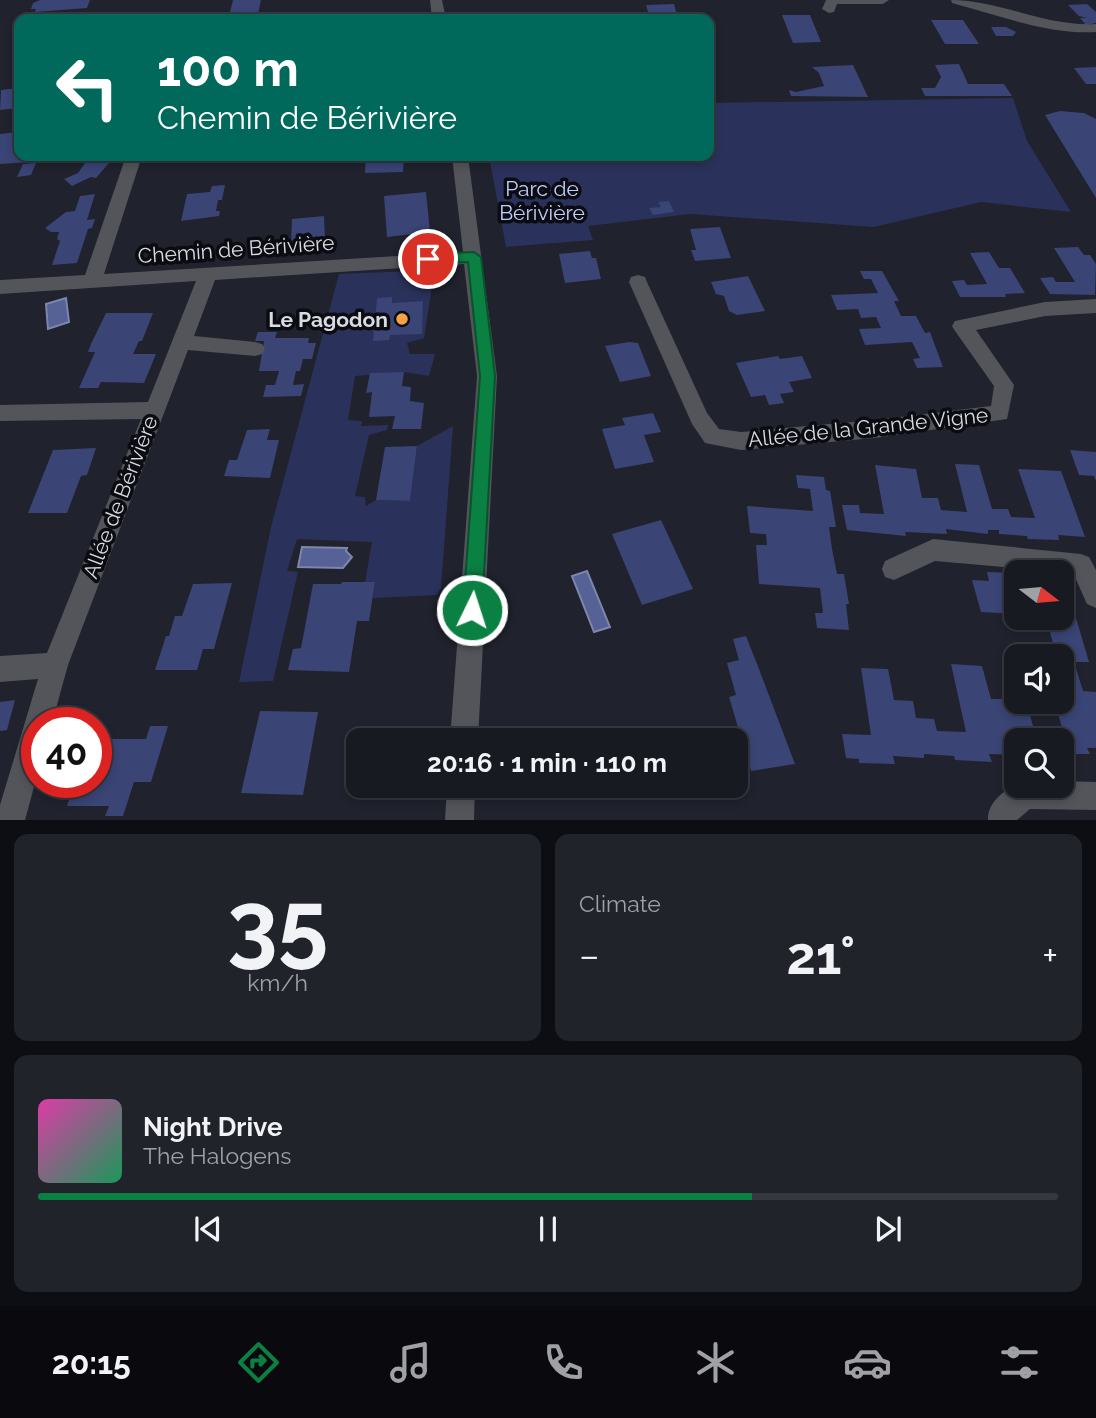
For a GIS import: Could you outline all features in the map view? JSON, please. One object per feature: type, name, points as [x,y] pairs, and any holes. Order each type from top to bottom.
[{"type":"street","points":[[829,9],[832,0],[883,0]]},
{"type":"street","points":[[957,0],[1036,21],[1081,29],[1096,28]]},
{"type":"street","points":[[1051,39],[1081,29]]},
{"type":"street","points":[[92,281],[133,161]]},
{"type":"street","points":[[461,161],[487,376],[465,728]]},
{"type":"street","name":"Chemin de Bérivière","points":[[0,287],[474,257]]},
{"type":"street","name":"Allée de Bérivière","points":[[42,707],[55,665],[208,274]]},
{"type":"street","name":"Allée de la Grande Vigne","points":[[638,282],[699,418],[713,437],[741,441],[875,429],[1000,413],[1004,385],[962,326],[1045,309],[1096,306]]},
{"type":"street","points":[[181,342],[255,349]]},
{"type":"street","points":[[0,413],[154,410]]},
{"type":"street","points":[[894,569],[933,550],[1081,565],[1096,596]]},
{"type":"street","points":[[0,669],[55,665]]},
{"type":"street","name":"Allée de Bérivière","points":[[10,820],[21,781]]},
{"type":"street","points":[[1003,820],[1002,813],[1025,795],[1096,796]]},
{"type":"street","points":[[459,820],[460,798]]},
{"type":"green space","name":"Parc de Bérivière","points":[[1013,98],[1027,141],[1071,212],[981,202],[874,227],[690,214],[588,226],[593,240],[506,247],[490,161],[714,161],[714,103]]},
{"type":"green space","points":[[441,270],[448,274],[433,280],[424,338],[407,343],[410,354],[435,354],[429,376],[404,372],[355,376],[348,420],[362,421],[361,426],[388,425],[387,430],[369,435],[355,496],[365,497],[366,506],[376,500],[410,501],[417,446],[453,426],[441,588],[437,595],[373,598],[375,582],[365,582],[372,542],[297,539],[287,571],[298,572],[273,681],[239,682],[271,527],[339,274]]},
{"type":"shaded area","points":[[66,298],[69,322],[48,329],[46,304]]},
{"type":"shaded area","points":[[302,547],[347,548],[346,551],[352,557],[343,568],[298,567]]},
{"type":"shaded area","points":[[587,571],[610,627],[594,632],[572,576]]},
{"type":"building","points":[[40,0],[90,0],[87,8],[35,12],[36,9],[31,9],[33,3]]},
{"type":"building","points":[[233,0],[261,0],[258,14],[230,14]]},
{"type":"building","points":[[674,4],[677,14],[649,14],[646,5]]},
{"type":"building","points":[[1087,4],[1096,12],[1096,23],[1086,25],[1080,18],[1087,18],[1079,16],[1068,5]]},
{"type":"building","points":[[531,13],[573,14],[531,14]]},
{"type":"building","points":[[782,15],[810,15],[821,42],[793,43]]},
{"type":"building","points":[[931,20],[963,20],[979,44],[945,44]]},
{"type":"building","points":[[991,27],[1006,27],[1016,32],[1013,36],[996,36]]},
{"type":"building","points":[[959,64],[968,84],[1004,84],[1012,96],[925,96],[921,88],[935,88],[941,77],[935,65]]},
{"type":"building","points":[[853,65],[868,97],[791,96],[789,90],[796,92],[824,86],[819,73],[812,67]]},
{"type":"building","points":[[1096,67],[1096,84],[1086,84],[1074,68]]},
{"type":"building","points":[[14,89],[14,109],[0,110],[1,90]]},
{"type":"building","points":[[1060,111],[1084,113],[1096,119],[1096,198],[1045,115]]},
{"type":"building","points":[[14,133],[14,161],[31,162],[0,164],[0,134]]},
{"type":"building","points":[[366,161],[404,161],[403,172],[365,173]]},
{"type":"building","points":[[36,163],[31,175],[17,177],[23,164]]},
{"type":"building","points":[[85,163],[109,163],[96,178],[91,177],[72,186],[64,179],[78,173]]},
{"type":"building","points":[[225,185],[222,200],[218,200],[216,211],[220,211],[219,216],[181,221],[187,194],[210,192],[212,186]]},
{"type":"building","points":[[426,192],[430,232],[387,237],[384,196]]},
{"type":"building","points":[[95,194],[87,220],[95,219],[92,228],[88,229],[77,263],[52,265],[60,241],[57,239],[59,232],[51,232],[45,228],[66,212],[75,211],[80,196]]},
{"type":"building","points":[[669,201],[674,212],[653,215],[649,208],[661,207],[658,202]]},
{"type":"building","points":[[324,216],[325,239],[291,243],[292,219]]},
{"type":"building","points":[[720,227],[731,258],[695,261],[691,250],[696,250],[690,229]]},
{"type":"building","points":[[1078,247],[1084,255],[1090,255],[1096,264],[1095,295],[1050,294],[1040,278],[1053,277],[1056,282],[1075,282],[1054,248]]},
{"type":"building","points":[[590,251],[592,258],[596,258],[601,279],[565,283],[559,254]]},
{"type":"building","points":[[989,252],[999,268],[1010,268],[1025,293],[1005,294],[1006,297],[960,297],[952,281],[964,280],[967,285],[987,284],[970,253]]},
{"type":"building","points":[[860,271],[882,271],[899,301],[894,301],[901,316],[916,316],[925,333],[930,332],[943,367],[917,368],[913,359],[920,358],[912,342],[865,345],[859,329],[881,328],[876,317],[861,318],[858,309],[837,310],[831,295],[878,293],[871,279],[864,279]]},
{"type":"building","points":[[748,276],[765,311],[737,315],[729,311],[724,296],[716,294],[711,282]]},
{"type":"building","name":"Le Pagodon","points":[[392,297],[392,303],[423,301],[422,334],[390,335],[389,340],[373,341],[377,298]]},
{"type":"building","points":[[106,313],[153,313],[142,341],[139,341],[133,354],[156,354],[144,383],[101,382],[98,388],[79,388],[95,352],[88,352]]},
{"type":"building","points":[[258,332],[277,332],[275,338],[309,338],[308,343],[316,343],[312,359],[303,359],[300,371],[296,371],[293,385],[304,384],[301,396],[263,397],[266,385],[275,385],[279,371],[259,371],[264,341],[255,341]]},
{"type":"building","points":[[638,343],[651,376],[620,382],[605,346]]},
{"type":"building","points":[[778,356],[780,359],[802,356],[812,378],[789,382],[794,392],[780,394],[784,403],[769,405],[765,395],[751,397],[736,363]]},
{"type":"building","points":[[404,372],[402,386],[411,387],[410,401],[424,403],[421,429],[392,429],[395,416],[369,417],[372,392],[366,393],[370,373]]},
{"type":"building","points":[[653,413],[661,432],[644,435],[654,462],[615,469],[602,429],[625,425],[622,418]]},
{"type":"building","points":[[270,429],[267,440],[279,440],[270,478],[224,476],[229,460],[237,460],[247,430]]},
{"type":"building","points":[[417,446],[410,501],[376,500],[385,447]]},
{"type":"building","points":[[96,448],[87,475],[81,476],[67,513],[28,513],[53,450]]},
{"type":"building","points":[[1070,450],[1096,452],[1096,481],[1094,476],[1079,475]]},
{"type":"building","points":[[955,464],[979,465],[992,509],[1008,509],[1011,517],[1035,518],[1018,469],[1061,471],[1085,537],[1058,535],[1059,540],[1028,539],[1027,536],[999,534],[999,530],[988,530],[988,534],[946,529],[947,534],[905,532],[906,536],[847,530],[842,505],[859,505],[860,513],[884,514],[875,465],[916,469],[922,498],[938,498],[941,510],[967,512]]},
{"type":"building","points":[[796,475],[824,477],[826,490],[830,491],[836,527],[829,527],[832,549],[837,574],[844,574],[849,604],[846,604],[849,630],[817,628],[815,613],[823,613],[820,588],[759,584],[756,545],[767,545],[766,534],[750,533],[747,506],[813,511],[810,489],[798,488]]},
{"type":"building","points":[[661,520],[693,589],[642,605],[612,534]]},
{"type":"building","points":[[987,572],[1004,573],[1004,613],[981,612],[972,580],[989,581]]},
{"type":"building","points":[[375,582],[369,621],[357,621],[349,672],[288,670],[293,649],[301,648],[313,584]]},
{"type":"building","points":[[232,583],[214,649],[203,649],[197,670],[155,670],[166,636],[169,636],[175,616],[182,616],[193,584]]},
{"type":"building","points":[[1074,611],[1089,662],[1074,662],[1074,644],[1048,643],[1053,643],[1049,630],[1074,630]]},
{"type":"building","points":[[746,636],[795,764],[751,771],[748,761],[748,728],[738,728],[729,697],[736,695],[727,663],[739,660],[733,639]]},
{"type":"building","points":[[1074,662],[1083,691],[1096,692],[1096,748],[1087,748],[1090,754],[1074,754],[1074,728],[1062,728],[1058,714],[1074,714]]},
{"type":"building","points":[[951,664],[982,666],[991,699],[1004,699],[1004,714],[1030,715],[1033,726],[1062,728],[1004,728],[1004,755],[989,754],[992,762],[955,760],[954,756],[924,754],[924,758],[893,756],[895,764],[859,763],[859,759],[846,758],[842,734],[871,735],[861,668],[888,669],[894,700],[913,701],[916,718],[934,719],[937,731],[966,732]]},
{"type":"building","points":[[15,700],[7,730],[0,731],[0,702]]},
{"type":"building","points":[[260,711],[318,712],[303,795],[241,793]]},
{"type":"building","points":[[150,726],[168,726],[151,782],[134,782],[123,816],[105,816],[109,806],[67,806],[70,798],[112,798],[112,739],[146,739]]},
{"type":"place","name":"Le Pagodon","points":[[402,319]]},
{"type":"route","points":[[428,259],[474,257],[487,376],[472,610]]}]
